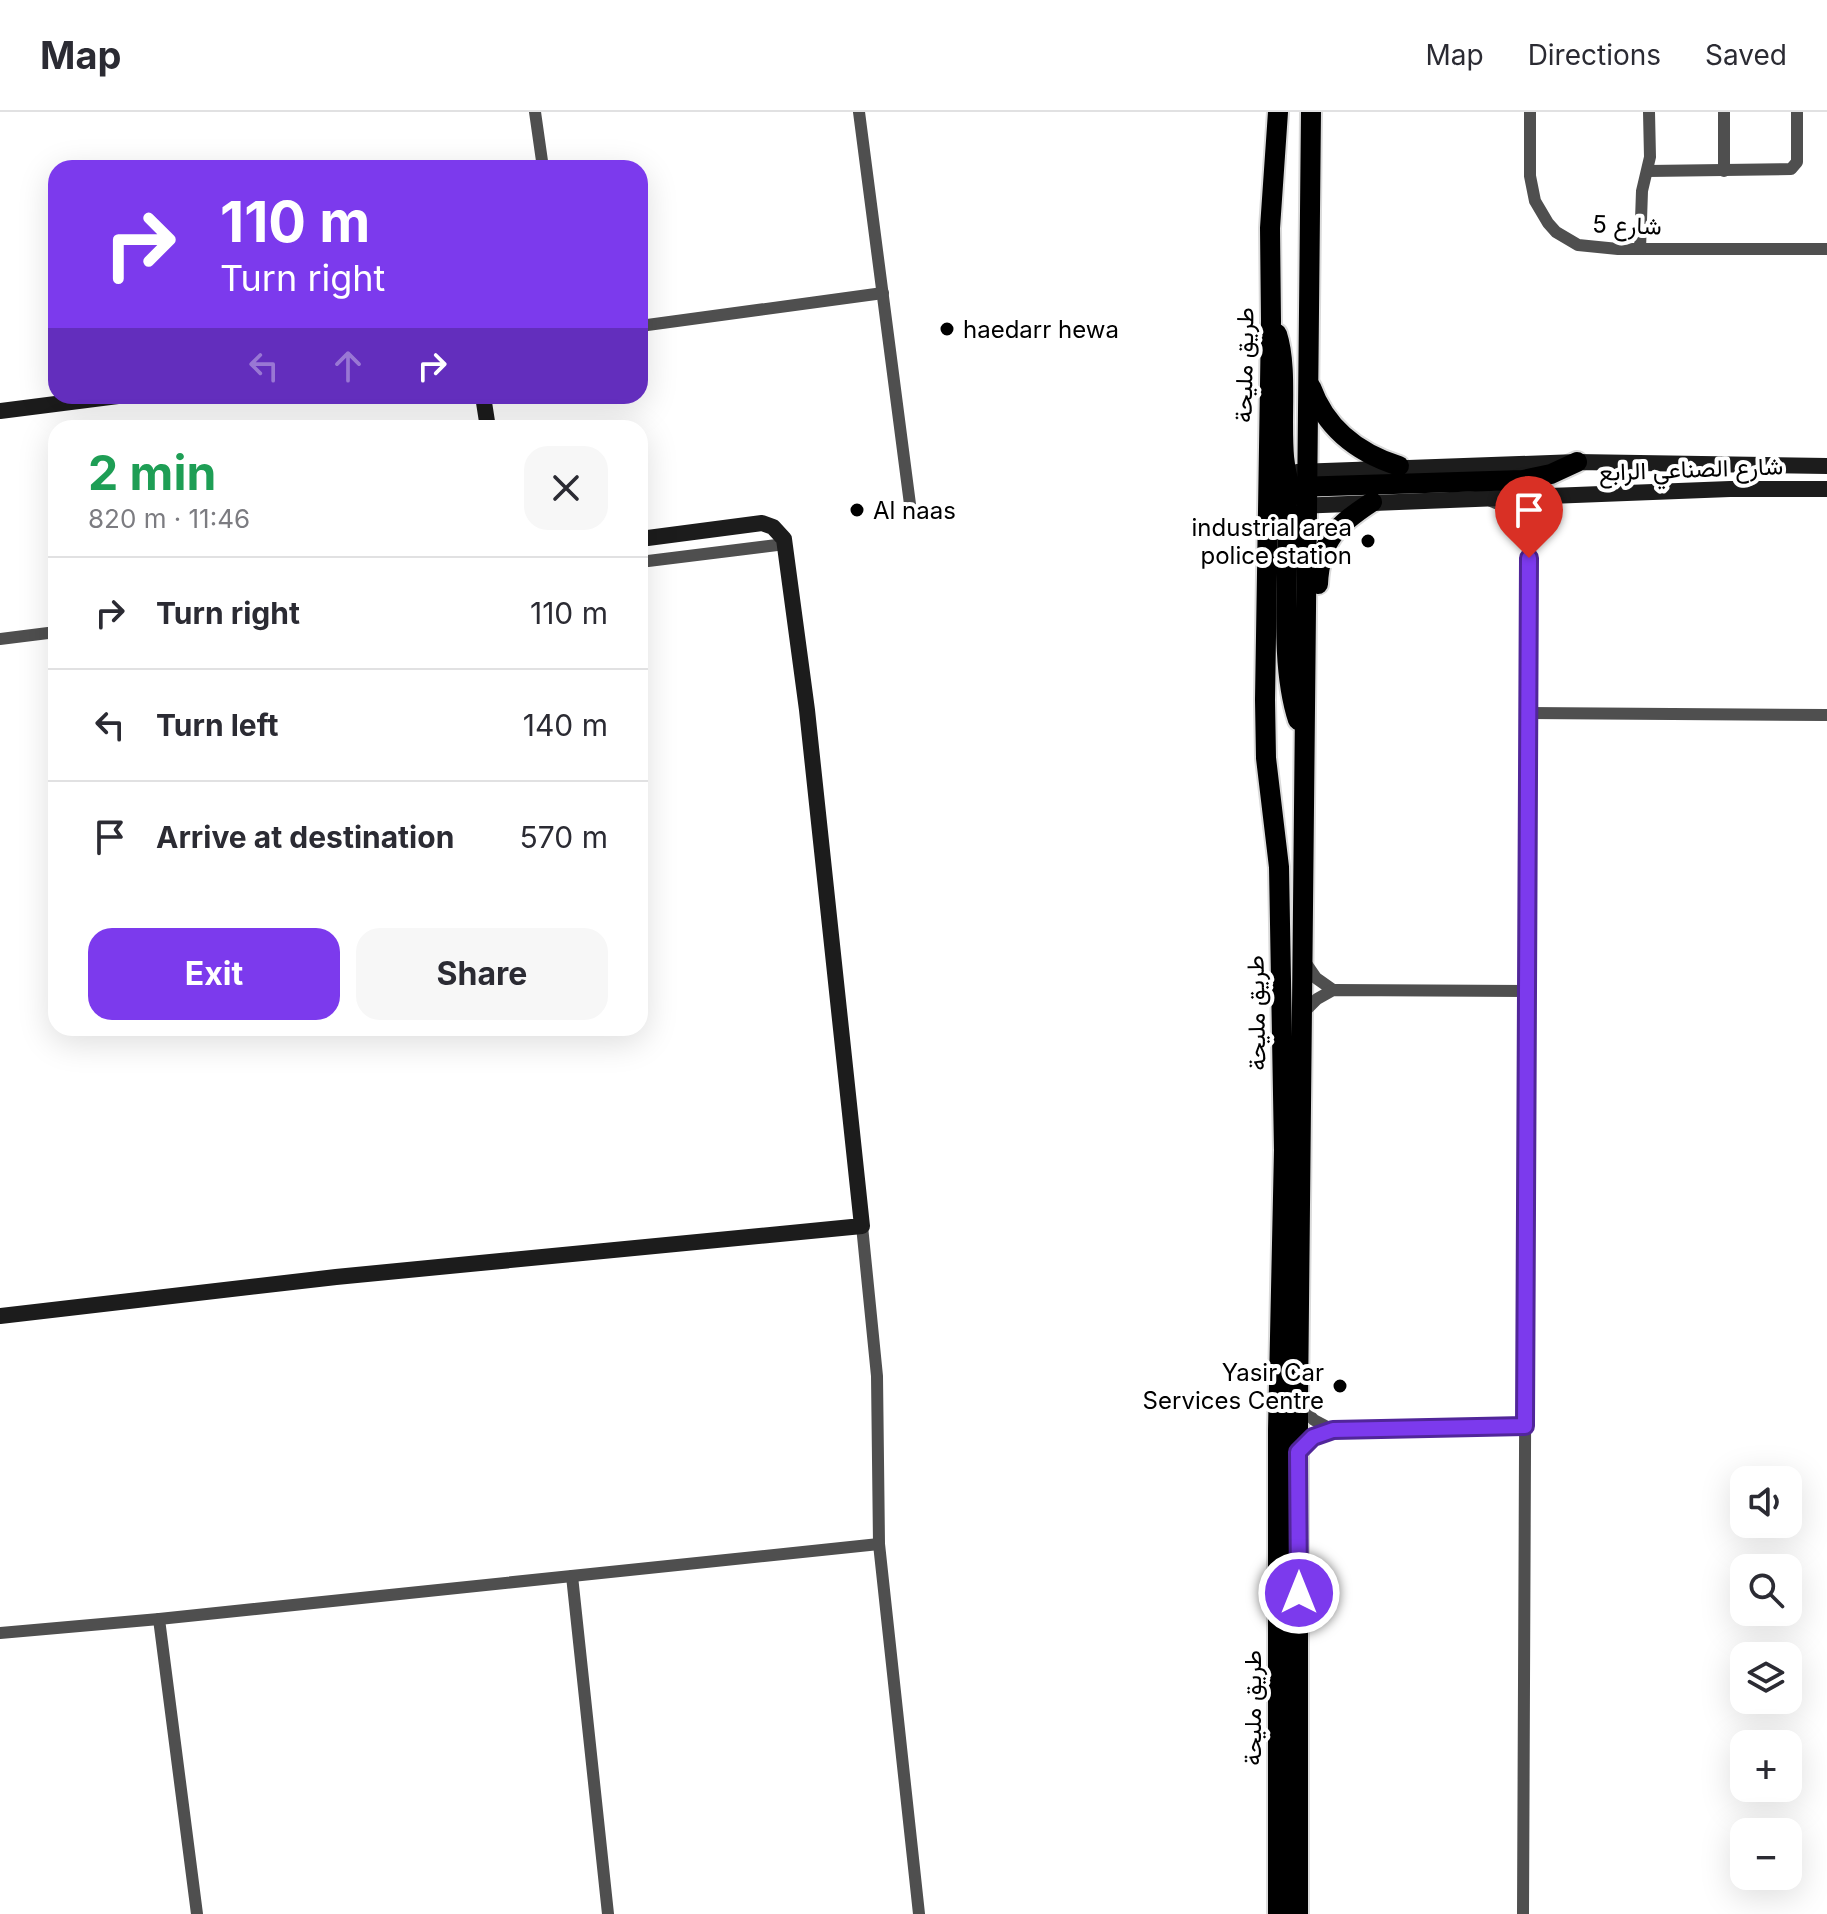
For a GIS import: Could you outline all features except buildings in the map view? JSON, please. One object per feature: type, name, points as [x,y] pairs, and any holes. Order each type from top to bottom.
[{"type":"main road","name":"طريق مليحة","points":[[1278,112],[1270,228],[1271,321],[1287,489],[1307,630],[1298,1404],[1302,1909]]},
{"type":"main road","name":"طريق مليحة","points":[[1278,1914],[1278,1430],[1284,1150],[1280,880],[1266,736],[1287,489],[1309,380],[1311,112]]},
{"type":"main road","points":[[1309,380],[1324,415],[1346,439],[1371,456],[1399,466]]},
{"type":"main road","points":[[0,411],[55,404]]},
{"type":"main road","points":[[1305,740],[1289,683],[1287,489],[1523,480],[1551,474],[1577,462]]},
{"type":"main road","name":"شارع الصناعي الرابع","points":[[1287,489],[1399,466],[1577,462],[1827,466]]},
{"type":"main road","name":"شارع الصناعي الرابع","points":[[1287,489],[1372,502],[1550,498],[1730,489],[1827,489]]},
{"type":"main road","points":[[1307,630],[1315,612],[1320,561],[1327,542],[1346,521],[1372,502]]},
{"type":"main road","points":[[0,1316],[336,1277],[862,1226],[807,710],[785,544],[778,530],[762,523],[648,538]]},
{"type":"main road","points":[[1278,1769],[1288,1783],[1299,1785]]},
{"type":"street","points":[[535,112],[542,160]]},
{"type":"street","points":[[859,112],[911,512]]},
{"type":"street","name":"شارع 5","points":[[1530,112],[1532,189],[1540,212],[1556,232],[1578,245],[1640,249],[1827,249]]},
{"type":"street","points":[[1640,249],[1641,200],[1648,171],[1649,112]]},
{"type":"street","points":[[1724,112],[1724,171]]},
{"type":"street","points":[[1648,171],[1786,170],[1795,167],[1797,112]]},
{"type":"street","points":[[648,325],[883,293]]},
{"type":"street","points":[[1523,1914],[1529,536],[1532,518],[1542,503],[1550,498]]},
{"type":"street","points":[[1489,500],[1515,512],[1529,536]]},
{"type":"street","points":[[648,561],[785,544]]},
{"type":"street","points":[[0,639],[48,633]]},
{"type":"street","points":[[1528,713],[1827,715]]},
{"type":"street","points":[[1304,961],[1316,978],[1333,990]]},
{"type":"street","points":[[1304,1012],[1317,999],[1333,990],[1527,991]]},
{"type":"street","points":[[862,1226],[877,1376],[879,1544],[919,1914]]},
{"type":"street","points":[[1298,1404],[1314,1420],[1333,1430]]},
{"type":"street","points":[[1298,1452],[1313,1437],[1333,1430],[1525,1426]]},
{"type":"street","points":[[0,1633],[879,1544]]},
{"type":"street","points":[[572,1576],[608,1914]]},
{"type":"street","points":[[159,1619],[197,1914]]},
{"type":"place","name":"haedarr hewa","points":[[947,329]]},
{"type":"place","name":"Al naas","points":[[857,510]]},
{"type":"place","name":"industrial area police station","points":[[1368,541]]},
{"type":"place","name":"Yasir Car Services Centre","points":[[1340,1386]]},
{"type":"route","points":[[1299,1593],[1298,1452],[1313,1437],[1333,1430],[1525,1426],[1529,558]]}]
